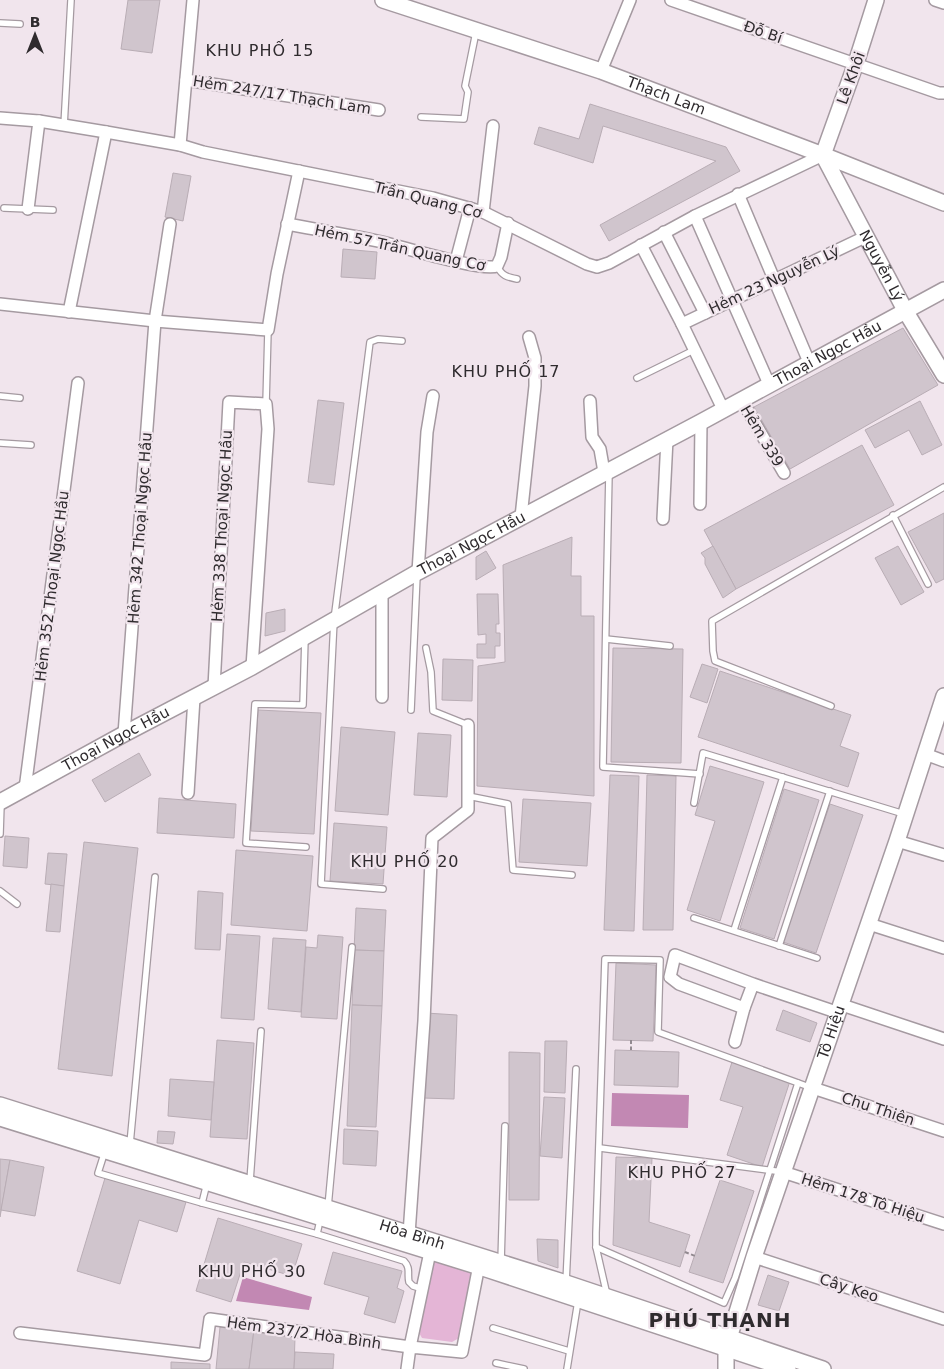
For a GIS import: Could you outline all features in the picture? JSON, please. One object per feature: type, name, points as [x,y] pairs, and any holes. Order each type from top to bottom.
[{"type":"main road","name":"Lê Khôi","points":[[823,155],[876,0]]},
{"type":"main road","name":"Thạch Lam","points":[[390,1],[601,71],[823,155],[944,204]]},
{"type":"main road","name":"Nguyễn Lý","points":[[823,155],[944,375]]},
{"type":"main road","name":"Thoại Ngọc Hầu","points":[[1,802],[124,734],[252,667],[418,572],[809,362],[911,313],[944,290]]},
{"type":"main road","name":"Tô Hiệu","points":[[726,1369],[727,1343],[754,1257],[776,1170],[813,1088],[898,840],[944,696]]},
{"type":"main road","name":"Hòa Bình","points":[[0,1105],[207,1182],[409,1234],[578,1299],[823,1369]]},
{"type":"main road","name":"Hòa Bình","points":[[0,1118],[107,1145],[130,1146],[250,1184],[430,1252],[480,1262],[500,1262],[566,1283],[727,1343],[788,1369]]},
{"type":"street","points":[[180,145],[193,0]]},
{"type":"street","points":[[601,71],[630,0]]},
{"type":"street","name":"Đỗ Bí","points":[[670,0],[939,93],[944,93]]},
{"type":"street","points":[[935,0],[944,3]]},
{"type":"street","name":"Hẻm 247/17 Thạch Lam","points":[[186,80],[379,110]]},
{"type":"street","name":"Trần Quang Cơ","points":[[0,118],[106,132],[180,145],[203,152],[433,198],[483,212],[587,264],[597,267],[609,263],[738,194],[823,155]]},
{"type":"street","points":[[28,209],[39,122]]},
{"type":"street","points":[[483,212],[493,126]]},
{"type":"street","points":[[69,312],[106,132]]},
{"type":"street","points":[[0,304],[155,321],[268,330],[277,274],[299,171]]},
{"type":"street","points":[[738,194],[809,362]]},
{"type":"street","points":[[456,261],[470,208]]},
{"type":"street","points":[[695,216],[769,384]]},
{"type":"street","name":"Hẻm 57 Trần Quang Cơ","points":[[287,224],[383,243],[488,268],[497,266],[502,258],[508,223]]},
{"type":"street","name":"Hẻm 342 Thoại Ngọc Hầu","points":[[124,734],[155,321],[170,224]]},
{"type":"street","points":[[664,232],[705,313]]},
{"type":"street","name":"Hẻm 23 Nguyễn Lý","points":[[682,324],[867,236]]},
{"type":"street","points":[[641,245],[723,409]]},
{"type":"street","points":[[521,517],[535,386],[535,358],[529,337]]},
{"type":"street","name":"Hẻm 352 Thoại Ngọc Hầu","points":[[25,789],[78,383]]},
{"type":"street","points":[[418,572],[427,432],[433,396]]},
{"type":"street","name":"Hẻm 339","points":[[741,400],[784,473]]},
{"type":"street","points":[[590,401],[592,437],[600,449],[606,471]]},
{"type":"street","name":"Hẻm 338 Thoại Ngọc Hầu","points":[[214,687],[229,402],[266,404]]},
{"type":"street","points":[[252,667],[268,429],[266,404]]},
{"type":"street","points":[[700,422],[700,504]]},
{"type":"street","points":[[663,519],[667,439]]},
{"type":"street","points":[[382,592],[382,697]]},
{"type":"street","points":[[188,793],[194,698]]},
{"type":"street","points":[[409,1234],[424,1021],[432,838],[468,810],[468,725]]},
{"type":"street","points":[[925,754],[944,760]]},
{"type":"street","points":[[898,840],[944,855]]},
{"type":"street","points":[[869,924],[944,948]]},
{"type":"street","points":[[744,1008],[679,984],[670,976],[674,955],[753,984],[944,1040]]},
{"type":"street","points":[[735,1042],[753,984]]},
{"type":"street","name":"Chu Thiên","points":[[813,1088],[944,1131]]},
{"type":"street","name":"Hẻm 178 Tô Hiệu","points":[[776,1170],[944,1224]]},
{"type":"street","points":[[407,1369],[430,1252]]},
{"type":"street","name":"Cây Keo","points":[[754,1257],[944,1319]]},
{"type":"street","points":[[410,1347],[462,1352],[480,1262]]},
{"type":"street","name":"Hẻm 237/2 Hòa Bình","points":[[20,1333],[205,1355],[210,1319],[410,1347]]},
{"type":"lane","points":[[64,126],[71,0]]},
{"type":"lane","points":[[0,23],[20,24]]},
{"type":"lane","points":[[421,117],[464,119],[468,92],[465,86],[477,30]]},
{"type":"lane","points":[[4,208],[53,210]]},
{"type":"lane","points":[[497,266],[506,277],[517,280]]},
{"type":"lane","points":[[266,404],[268,330]]},
{"type":"lane","points":[[383,889],[321,884],[334,620],[370,342],[378,339],[402,341]]},
{"type":"lane","points":[[637,378],[694,350]]},
{"type":"lane","points":[[0,396],[20,398]]},
{"type":"lane","points":[[0,442],[31,444]]},
{"type":"lane","points":[[606,471],[606,639],[603,767],[700,774]]},
{"type":"lane","points":[[831,706],[715,661],[712,621],[944,487]]},
{"type":"lane","points":[[893,515],[928,584]]},
{"type":"lane","points":[[411,710],[418,572]]},
{"type":"lane","points":[[306,636],[303,705],[255,704],[246,843],[306,847]]},
{"type":"lane","points":[[606,639],[670,646]]},
{"type":"lane","points":[[426,648],[431,672],[433,711],[468,725]]},
{"type":"lane","points":[[694,803],[704,753],[906,815]]},
{"type":"lane","points":[[734,930],[783,777]]},
{"type":"lane","points":[[779,946],[830,791]]},
{"type":"lane","points":[[468,796],[508,804],[514,870],[572,875]]},
{"type":"lane","points":[[0,834],[1,802]]},
{"type":"lane","points":[[130,1146],[155,877]]},
{"type":"lane","points":[[0,891],[17,904]]},
{"type":"lane","points":[[694,918],[817,958]]},
{"type":"lane","points":[[316,1234],[324,1212],[352,947]]},
{"type":"lane","points":[[607,1297],[596,1248],[605,959],[660,960],[658,1032],[813,1088]]},
{"type":"lane","points":[[250,1184],[260,1031]]},
{"type":"lane","points":[[566,1283],[576,1069]]},
{"type":"lane","points":[[596,1248],[724,1302],[776,1170],[798,1083]]},
{"type":"lane","points":[[500,1262],[505,1126]]},
{"type":"lane","points":[[107,1145],[98,1173],[316,1234],[404,1261],[408,1265],[409,1270],[408,1282],[413,1286],[423,1289]]},
{"type":"lane","points":[[600,1148],[776,1170]]},
{"type":"lane","points":[[202,1203],[207,1182]]},
{"type":"lane","points":[[567,1369],[578,1299]]},
{"type":"lane","points":[[493,1328],[569,1352]]},
{"type":"lane","points":[[496,1363],[524,1369]]},
{"type":"path","points":[[631,1040],[631,1050]]},
{"type":"path","points":[[684,1252],[695,1256]]},
{"type":"shaded area","points":[[612,1093],[689,1095],[688,1128],[611,1126]]},
{"type":"shaded area","points":[[434,1260],[473,1270],[459,1338],[452,1342],[422,1338],[418,1331]]},
{"type":"shaded area","points":[[243,1277],[312,1297],[309,1310],[236,1301]]},
{"type":"building","points":[[128,0],[160,0],[152,53],[121,49]]},
{"type":"building","points":[[590,104],[726,147],[740,171],[609,241],[600,225],[716,161],[603,126],[593,163],[534,144],[539,127],[579,139]]},
{"type":"building","points":[[173,173],[191,176],[183,221],[165,217]]},
{"type":"building","points":[[343,249],[377,252],[375,279],[341,277]]},
{"type":"building","points":[[903,328],[938,385],[790,469],[754,407]]},
{"type":"building","points":[[318,400],[344,403],[334,485],[308,482]]},
{"type":"building","points":[[920,401],[942,445],[922,455],[909,430],[875,448],[865,430]]},
{"type":"building","points":[[862,445],[894,505],[736,589],[704,530]]},
{"type":"building","points":[[944,513],[944,579],[936,583],[908,532]]},
{"type":"building","points":[[572,537],[571,576],[581,576],[581,616],[594,616],[594,796],[477,786],[478,666],[505,662],[503,565]]},
{"type":"building","points":[[713,546],[736,589],[723,598],[701,553]]},
{"type":"building","points":[[898,546],[924,592],[901,605],[875,558]]},
{"type":"building","points":[[486,551],[496,568],[476,580],[476,557]]},
{"type":"building","points":[[477,594],[498,594],[499,624],[496,624],[496,633],[500,633],[500,646],[495,646],[495,658],[477,658],[477,644],[486,644],[486,634],[478,635]]},
{"type":"building","points":[[285,609],[285,631],[265,636],[266,613]]},
{"type":"building","points":[[613,648],[683,649],[681,763],[611,762]]},
{"type":"building","points":[[443,659],[473,660],[472,701],[442,700]]},
{"type":"building","points":[[702,664],[718,669],[707,703],[690,697]]},
{"type":"building","points":[[720,671],[851,715],[840,746],[859,753],[848,787],[698,737]]},
{"type":"building","points":[[258,710],[321,713],[314,834],[251,831]]},
{"type":"building","points":[[341,727],[395,732],[388,815],[335,811]]},
{"type":"building","points":[[418,733],[451,735],[447,797],[414,795]]},
{"type":"building","points":[[139,753],[151,775],[105,802],[92,780]]},
{"type":"building","points":[[710,766],[764,782],[720,921],[687,910],[715,821],[695,815]]},
{"type":"building","points":[[610,775],[639,776],[634,931],[604,930]]},
{"type":"building","points":[[647,775],[676,776],[673,930],[643,930]]},
{"type":"building","points":[[784,789],[819,800],[774,939],[740,928]]},
{"type":"building","points":[[159,798],[236,804],[234,838],[157,833]]},
{"type":"building","points":[[523,799],[591,803],[587,866],[519,862]]},
{"type":"building","points":[[830,804],[863,815],[816,953],[783,942]]},
{"type":"building","points":[[334,823],[387,827],[383,884],[330,881]]},
{"type":"building","points":[[5,836],[29,838],[27,868],[3,866]]},
{"type":"building","points":[[84,842],[138,848],[112,1076],[58,1069]]},
{"type":"building","points":[[236,850],[313,856],[307,931],[231,925]]},
{"type":"building","points":[[48,853],[67,854],[64,886],[45,884]]},
{"type":"building","points":[[51,884],[64,886],[60,932],[46,931]]},
{"type":"building","points":[[198,891],[223,893],[220,950],[195,949]]},
{"type":"building","points":[[356,908],[386,910],[384,951],[354,950]]},
{"type":"building","points":[[227,934],[260,936],[254,1020],[221,1018]]},
{"type":"building","points":[[318,935],[343,937],[337,1019],[301,1017],[306,947],[317,948]]},
{"type":"building","points":[[273,938],[306,940],[301,1012],[268,1009]]},
{"type":"building","points":[[354,950],[384,951],[382,1006],[352,1005]]},
{"type":"building","points":[[616,963],[656,965],[653,1041],[613,1040]]},
{"type":"building","points":[[352,1005],[382,1006],[376,1127],[347,1126]]},
{"type":"building","points":[[783,1010],[817,1023],[810,1042],[776,1030]]},
{"type":"building","points":[[426,1013],[457,1015],[454,1099],[423,1098]]},
{"type":"building","points":[[217,1040],[254,1043],[247,1139],[210,1137]]},
{"type":"building","points":[[545,1041],[567,1041],[565,1093],[544,1092]]},
{"type":"building","points":[[615,1050],[679,1052],[678,1087],[614,1085]]},
{"type":"building","points":[[509,1052],[540,1053],[539,1200],[509,1200]]},
{"type":"building","points":[[732,1062],[790,1081],[762,1167],[727,1155],[743,1107],[720,1100]]},
{"type":"building","points":[[170,1079],[214,1082],[211,1120],[168,1116]]},
{"type":"building","points":[[544,1097],[565,1098],[562,1158],[540,1156]]},
{"type":"building","points":[[344,1129],[378,1131],[376,1166],[343,1164]]},
{"type":"building","points":[[158,1131],[175,1132],[173,1144],[157,1143]]},
{"type":"building","points":[[616,1157],[652,1158],[649,1222],[690,1235],[680,1267],[613,1245]]},
{"type":"building","points":[[0,1159],[10,1160],[0,1217]]},
{"type":"building","points":[[10,1160],[44,1167],[35,1216],[1,1210]]},
{"type":"building","points":[[105,1178],[186,1202],[177,1232],[139,1220],[120,1284],[77,1271]]},
{"type":"building","points":[[720,1180],[754,1191],[723,1283],[689,1272]]},
{"type":"building","points":[[218,1218],[302,1244],[292,1276],[244,1262],[231,1302],[196,1291]]},
{"type":"building","points":[[537,1239],[558,1240],[558,1268],[538,1261]]},
{"type":"building","points":[[333,1252],[402,1271],[397,1288],[404,1291],[395,1323],[364,1314],[369,1297],[324,1284]]},
{"type":"building","points":[[768,1275],[789,1282],[779,1311],[758,1305]]},
{"type":"building","points":[[220,1327],[254,1330],[249,1369],[216,1369]]},
{"type":"building","points":[[254,1330],[295,1337],[294,1369],[249,1369]]},
{"type":"building","points":[[295,1352],[334,1354],[333,1369],[294,1369]]},
{"type":"building","points":[[171,1362],[210,1364],[210,1369],[171,1369]]},
{"type":"district","name":"KHU PHỐ 15","points":[[260,50]]},
{"type":"district","name":"KHU PHỐ 17","points":[[506,371]]},
{"type":"district","name":"KHU PHỐ 20","points":[[405,861]]},
{"type":"district","name":"KHU PHỐ 27","points":[[682,1172]]},
{"type":"district","name":"KHU PHỐ 30","points":[[252,1271]]},
{"type":"district","name":"PHÚ THẠNH","points":[[720,1320]]}]
